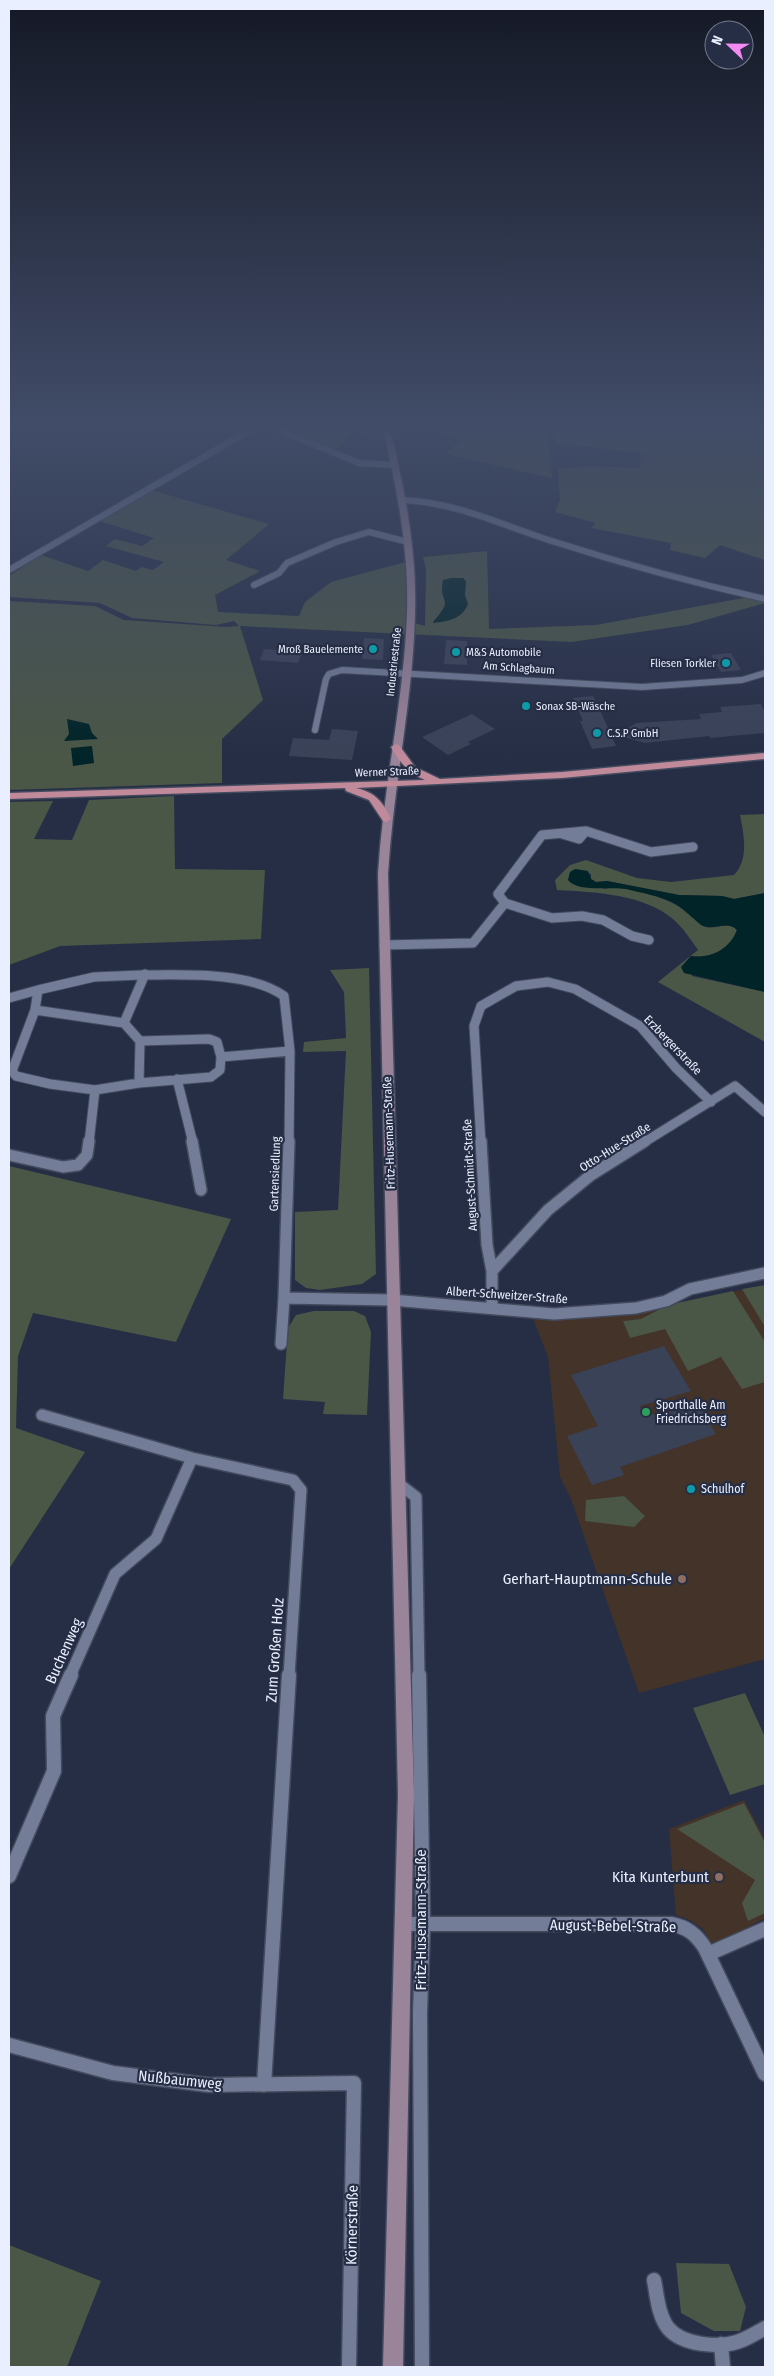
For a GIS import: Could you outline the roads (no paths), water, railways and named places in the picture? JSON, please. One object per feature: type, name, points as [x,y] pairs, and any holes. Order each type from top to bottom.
[{"type":"main road","points":[[396,747],[402,760],[410,768],[430,779],[446,782]]},
{"type":"main road","name":"Werner Straße","points":[[10,796],[446,782],[562,775],[765,756]]},
{"type":"main road","points":[[329,786],[354,790],[373,797],[379,802],[386,819]]},
{"type":"street","points":[[9,570],[68,536]]},
{"type":"street","points":[[254,585],[279,573],[287,563],[336,542],[357,536]]},
{"type":"street","points":[[385,536],[408,542]]},
{"type":"street","name":"Industriestraße","points":[[391,784],[406,672],[411,614],[407,536]]},
{"type":"street","points":[[536,536],[700,584],[765,599]]},
{"type":"street","name":"Am Schlagbaum","points":[[315,730],[329,674],[342,670],[406,672],[651,688],[742,680],[765,673]]},
{"type":"street","name":"Fritz-Husemann-Straße","points":[[391,784],[386,819],[384,945],[406,1796],[393,2367]]},
{"type":"street","points":[[649,940],[632,936],[603,920],[582,916],[552,918],[505,903],[498,894],[542,835],[557,832],[586,831],[650,852],[693,848]]},
{"type":"street","points":[[384,945],[473,943],[505,903]]},
{"type":"street","points":[[124,1023],[145,974]]},
{"type":"street","name":"Gartensiedlung","points":[[9,998],[100,976],[145,974],[187,975],[276,988],[284,996],[290,1051],[284,1298],[281,1344]]},
{"type":"street","name":"Erzbergerstraße","points":[[475,1040],[476,1016],[481,1006],[495,996],[524,984],[548,982],[561,984],[589,995],[640,1026],[676,1068],[712,1102]]},
{"type":"street","points":[[38,990],[35,1010],[12,1068],[13,1074],[50,1084],[95,1090],[139,1082],[215,1076],[220,1070],[221,1057],[217,1042],[209,1038],[140,1041]]},
{"type":"street","points":[[35,1010],[124,1023],[140,1041],[139,1082]]},
{"type":"street","name":"August-Schmidt-Straße","points":[[475,1040],[487,1245],[492,1271],[492,1308]]},
{"type":"street","points":[[221,1057],[290,1051]]},
{"type":"street","points":[[177,1079],[197,1161],[201,1190]]},
{"type":"street","name":"Otto-Hue-Straße","points":[[492,1271],[548,1210],[591,1175],[712,1102],[735,1086],[765,1112]]},
{"type":"street","points":[[9,1155],[63,1167],[78,1165],[87,1155],[95,1090]]},
{"type":"street","name":"Albert-Schweitzer-Straße","points":[[392,1300],[554,1314],[636,1308],[666,1301],[690,1289],[765,1274]]},
{"type":"street","points":[[284,1298],[392,1300]]},
{"type":"street","name":"Zum Großen Holz","points":[[42,1415],[192,1458],[286,1476],[294,1480],[301,1490],[264,2085]]},
{"type":"street","name":"Buchenweg","points":[[9,1876],[54,1770],[53,1716],[103,1600],[115,1574],[156,1539],[192,1458]]},
{"type":"street","name":"Fritz-Husemann-Straße","points":[[398,1483],[416,1497],[423,1925],[420,2012],[422,2367]]},
{"type":"street","name":"August-Bebel-Straße","points":[[402,1924],[671,1924],[689,1929],[698,1936],[708,1954],[765,2074]]},
{"type":"street","points":[[708,1954],[765,1929]]},
{"type":"street","name":"Nußbaumweg","points":[[9,2045],[113,2073],[209,2085],[354,2083]]},
{"type":"street","name":"Körnerstraße","points":[[349,2367],[354,2083]]},
{"type":"street","points":[[654,2280],[662,2316],[669,2330],[685,2338],[702,2343],[721,2344],[738,2342],[765,2328]]},
{"type":"street","points":[[721,2344],[723,2367]]},
{"type":"place","name":"Mroß Bauelemente","points":[[373,649]]},
{"type":"place","name":"M&S Automobile","points":[[456,652]]},
{"type":"place","name":"Fliesen Torkler","points":[[726,663]]},
{"type":"place","name":"Sonax SB-Wäsche","points":[[526,706]]},
{"type":"place","name":"C.S.P GmbH","points":[[597,733]]},
{"type":"place","name":"Sporthalle Am Friedrichsberg","points":[[646,1412]]},
{"type":"place","name":"Schulhof","points":[[691,1489]]},
{"type":"place","name":"Gerhart-Hauptmann-Schule","points":[[682,1579]]},
{"type":"place","name":"Kita Kunterbunt","points":[[719,1877]]}]
